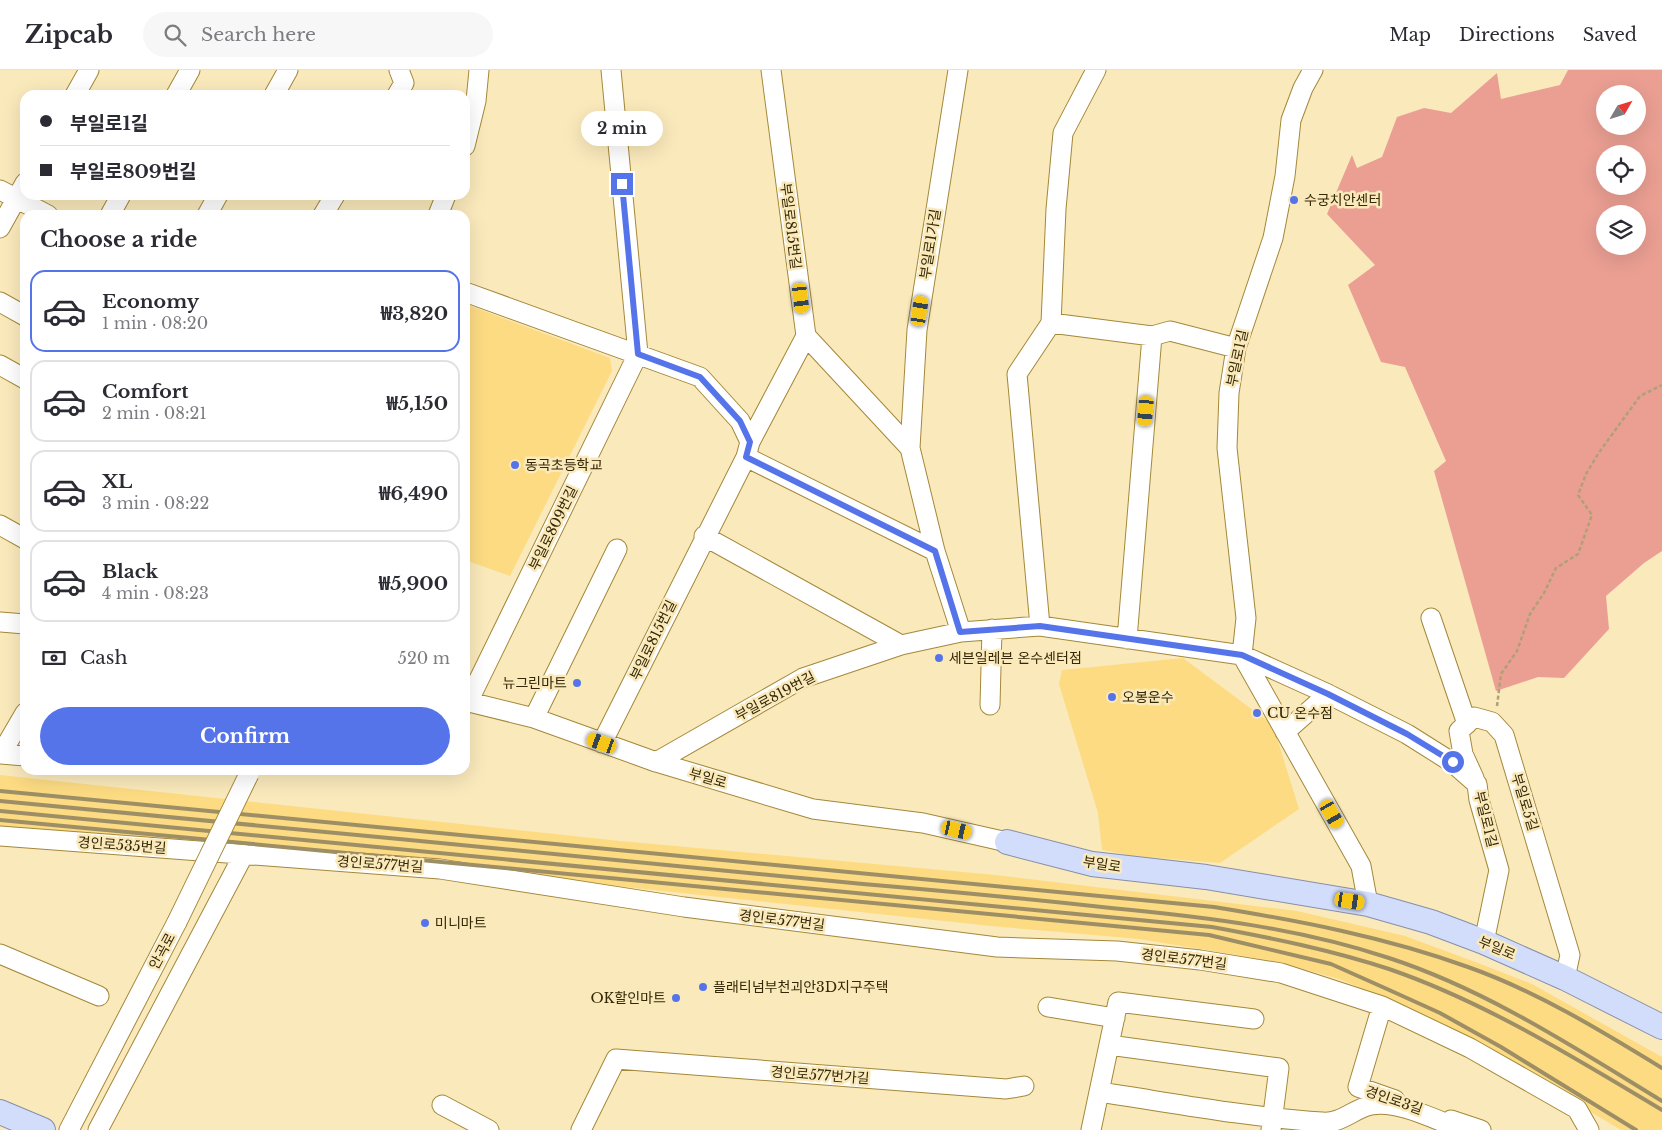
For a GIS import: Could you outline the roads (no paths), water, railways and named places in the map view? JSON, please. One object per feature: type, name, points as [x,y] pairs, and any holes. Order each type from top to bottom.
[{"type":"main road","name":"부일로","points":[[1007,842],[1092,864],[1206,877],[1368,904],[1431,922],[1484,942],[1565,978],[1662,1027]]},
{"type":"main road","points":[[0,1112],[43,1130]]},
{"type":"street","points":[[78,90],[89,70]]},
{"type":"street","points":[[179,90],[190,70]]},
{"type":"street","points":[[277,90],[288,70]]},
{"type":"street","points":[[470,126],[476,101],[479,70]]},
{"type":"street","points":[[611,70],[638,354]]},
{"type":"street","name":"부일로815번길","points":[[602,743],[704,536],[806,336],[771,70]]},
{"type":"street","name":"부일로1가길","points":[[958,70],[917,330],[910,448],[935,551],[960,632]]},
{"type":"street","points":[[1040,626],[1016,374],[1051,323],[1056,209],[1063,133],[1096,70]]},
{"type":"street","name":"부일로1길","points":[[1313,70],[1303,88],[1291,120],[1284,176],[1273,238],[1236,348],[1227,415],[1227,448],[1245,598],[1246,618],[1242,655],[1328,694],[1407,734],[1453,762],[1477,784],[1478,800],[1499,870],[1484,942]]},
{"type":"street","points":[[0,228],[14,190]]},
{"type":"street","points":[[28,200],[41,210]]},
{"type":"street","points":[[470,294],[700,377],[740,421],[748,450],[935,551]]},
{"type":"street","points":[[0,302],[20,313]]},
{"type":"street","points":[[1051,323],[1152,336],[1170,331],[1236,348]]},
{"type":"street","name":"부일로1가길","points":[[806,336],[910,448]]},
{"type":"street","points":[[1127,639],[1152,336]]},
{"type":"street","name":"부일로809번길","points":[[470,694],[638,354]]},
{"type":"street","points":[[0,366],[20,376]]},
{"type":"street","points":[[0,526],[20,536]]},
{"type":"street","points":[[704,536],[901,645]]},
{"type":"street","points":[[534,718],[617,549]]},
{"type":"street","points":[[1431,618],[1467,724],[1459,732],[1463,754],[1477,784]]},
{"type":"street","points":[[0,622],[20,624]]},
{"type":"street","points":[[960,632],[992,628],[1040,626],[1242,655],[1361,866],[1368,904]]},
{"type":"street","points":[[990,705],[992,628]]},
{"type":"street","name":"부일로819번길","points":[[656,762],[803,678],[901,645],[960,632]]},
{"type":"street","points":[[1285,732],[1328,694]]},
{"type":"street","name":"부일로","points":[[470,703],[534,718],[656,762],[813,809],[923,823],[1007,842]]},
{"type":"street","name":"부일로5길","points":[[1467,724],[1474,717],[1492,722],[1504,735],[1570,955],[1565,978]]},
{"type":"street","points":[[20,722],[1,754],[20,756]]},
{"type":"street","name":"안곡로","points":[[69,1130],[177,922],[249,775]]},
{"type":"street","name":"경인로535번길","points":[[0,836],[244,854]]},
{"type":"street","points":[[98,1130],[244,854]]},
{"type":"street","name":"경인로577번길","points":[[244,854],[440,869],[684,907],[997,947],[1117,952],[1200,960],[1282,973],[1382,1006],[1470,1048],[1577,1109],[1589,1130]]},
{"type":"street","points":[[0,954],[99,996]]},
{"type":"street","points":[[1092,1130],[1118,1002],[1254,1019]]},
{"type":"street","name":"경인로3길","points":[[1382,1006],[1358,1087],[1481,1130]]},
{"type":"street","points":[[1048,1007],[1115,1018]]},
{"type":"street","points":[[1109,1045],[1279,1068],[1272,1124]]},
{"type":"street","name":"경인로577번가길","points":[[581,1130],[616,1059],[1006,1089],[1024,1086]]},
{"type":"street","points":[[1099,1092],[1272,1124],[1325,1123],[1338,1120],[1371,1104],[1391,1104],[1463,1130]]},
{"type":"street","points":[[442,1105],[489,1130]]},
{"type":"railway","points":[[0,791],[1214,907],[1342,931],[1437,956],[1468,967],[1543,999],[1662,1068]]},
{"type":"railway","points":[[0,801],[1018,898],[1182,915],[1286,931],[1389,958],[1461,986],[1530,1022],[1662,1101]]},
{"type":"railway","points":[[0,811],[1212,927],[1323,950],[1389,969],[1425,982],[1529,1032],[1662,1110]]},
{"type":"railway","points":[[0,820],[1209,935],[1331,964],[1440,1013],[1501,1047],[1636,1130]]},
{"type":"place","name":"수궁치안센터","points":[[1294,200]]},
{"type":"place","name":"동곡초등학교","points":[[515,465]]},
{"type":"place","name":"세븐일레븐 온수센터점","points":[[939,658]]},
{"type":"place","name":"뉴그린마트","points":[[577,683]]},
{"type":"place","name":"오봉운수","points":[[1112,697]]},
{"type":"place","name":"CU 온수점","points":[[1257,713]]},
{"type":"place","name":"미니마트","points":[[425,923]]},
{"type":"place","name":"플래티넘부천괴안3D지구주택","points":[[703,987]]},
{"type":"place","name":"OK할인마트","points":[[676,998]]}]
